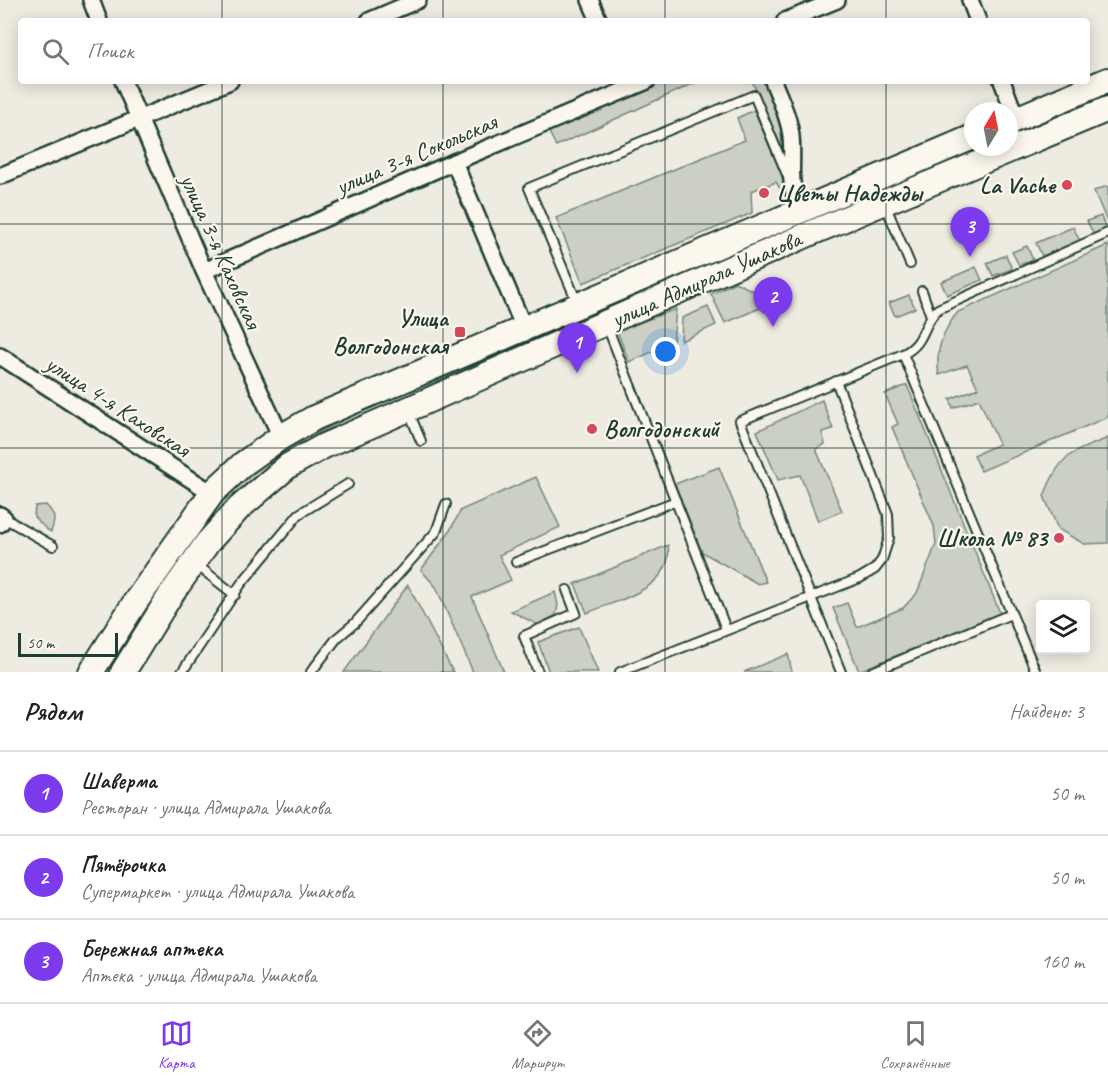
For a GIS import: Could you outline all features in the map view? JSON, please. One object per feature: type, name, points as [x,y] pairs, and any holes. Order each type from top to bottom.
[{"type":"main road","points":[[1018,118],[1108,80]]},
{"type":"main road","points":[[1080,92],[1074,101],[1074,108],[1078,113],[1098,113]]},
{"type":"main road","name":"улица Адмирала Ушакова","points":[[123,672],[208,542],[239,508],[288,466],[324,446],[408,409],[884,202],[1024,146],[1098,113]]},
{"type":"main road","name":"улица Адмирала Ушакова","points":[[90,672],[136,601],[212,493],[243,464],[281,437],[314,418],[964,141]]},
{"type":"main road","points":[[570,310],[572,338]]},
{"type":"street","points":[[91,0],[98,18]]},
{"type":"street","points":[[376,18],[418,0]]},
{"type":"street","points":[[590,0],[598,18]]},
{"type":"street","points":[[792,18],[837,0]]},
{"type":"street","points":[[970,0],[977,18]]},
{"type":"street","name":"улица 3-я Каховская","points":[[124,84],[204,271],[281,437]]},
{"type":"street","points":[[0,176],[223,84]]},
{"type":"street","points":[[774,84],[791,133],[791,184],[801,211]]},
{"type":"street","points":[[1003,84],[1010,102]]},
{"type":"street","name":"улица 3-я Сокольская","points":[[204,271],[627,85]]},
{"type":"street","points":[[454,162],[524,328]]},
{"type":"street","name":"улица 4-я Каховская","points":[[0,356],[212,493]]},
{"type":"lane","points":[[570,310],[529,188],[754,95],[791,184]]},
{"type":"lane","points":[[884,202],[910,264]]},
{"type":"lane","points":[[841,672],[740,421],[903,354],[919,343],[931,316],[950,303],[1108,233]]},
{"type":"lane","points":[[922,291],[931,316]]},
{"type":"lane","points":[[606,323],[726,629]]},
{"type":"lane","points":[[903,354],[1036,672]]},
{"type":"lane","points":[[620,672],[860,578],[875,569],[882,560],[889,538],[888,514],[836,381]]},
{"type":"lane","points":[[408,409],[421,441]]},
{"type":"lane","points":[[182,672],[241,584],[299,514],[348,484]]},
{"type":"lane","points":[[516,562],[676,501]]},
{"type":"lane","points":[[311,672],[337,638],[355,623],[436,532],[446,504]]},
{"type":"lane","points":[[1,519],[53,546]]},
{"type":"lane","points":[[193,564],[235,595]]},
{"type":"lane","points":[[538,672],[524,636],[576,613],[567,590]]},
{"type":"lane","points":[[872,672],[1011,614]]},
{"type":"shaded area","points":[[649,84],[692,84],[556,146],[548,130]]},
{"type":"shaded area","points":[[753,84],[770,84],[785,129],[785,155]]},
{"type":"shaded area","points":[[754,110],[790,195],[783,193],[776,182],[751,191],[752,213],[583,283],[556,218],[745,140],[737,118]]},
{"type":"shaded area","points":[[964,152],[964,156],[971,156],[808,224],[805,218]]},
{"type":"shaded area","points":[[1108,187],[1108,224],[1094,191]]},
{"type":"shaded area","points":[[1101,216],[1106,230],[1094,235],[1087,221]]},
{"type":"shaded area","points":[[795,222],[797,228],[584,318],[581,315]]},
{"type":"shaded area","points":[[1073,227],[1080,241],[1042,256],[1036,243]]},
{"type":"shaded area","points":[[1108,245],[1108,417],[981,471],[974,455],[999,444],[979,399],[953,408],[950,399],[978,388],[967,365],[939,375],[939,350],[948,326],[958,312]]},
{"type":"shaded area","points":[[1027,246],[1033,260],[1019,265],[1012,252]]},
{"type":"shaded area","points":[[1006,255],[1012,269],[993,276],[987,263]]},
{"type":"shaded area","points":[[976,267],[982,280],[947,295],[941,282]]},
{"type":"shaded area","points":[[735,282],[762,295],[767,305],[725,323],[711,294]]},
{"type":"shaded area","points":[[909,295],[915,308],[895,316],[889,303]]},
{"type":"shaded area","points":[[708,307],[716,325],[681,341],[682,318]]},
{"type":"shaded area","points":[[676,309],[673,343],[629,362],[617,331]]},
{"type":"shaded area","points":[[505,346],[507,351],[368,408],[307,438],[274,460],[229,499],[202,529],[179,560],[110,672],[99,672],[194,528],[241,480],[302,436]]},
{"type":"shaded area","points":[[907,385],[1000,613],[859,671],[833,608],[847,603],[857,627],[903,608],[917,593],[936,544],[934,526],[892,427],[898,424],[885,394]]},
{"type":"shaded area","points":[[822,400],[833,429],[822,432],[825,444],[816,449],[842,511],[818,521],[800,475],[778,480],[757,431]]},
{"type":"shaded area","points":[[1108,438],[1108,543],[1084,544],[1058,529],[1044,496],[1055,472],[1067,458],[1083,448]]},
{"type":"shaded area","points":[[719,467],[766,582],[758,584],[702,552],[675,484]]},
{"type":"shaded area","points":[[536,477],[560,527],[499,555],[511,580],[472,597],[504,672],[473,672],[436,587],[421,570],[449,532],[461,510]]},
{"type":"shaded area","points":[[46,505],[54,517],[51,532],[34,517],[35,506]]},
{"type":"shaded area","points":[[668,545],[668,560],[663,572],[654,582],[628,597],[587,613],[575,584]]},
{"type":"shaded area","points":[[408,585],[453,672],[344,672]]},
{"type":"shaded area","points":[[555,592],[558,605],[556,615],[538,625],[511,611]]},
{"type":"shaded area","points":[[579,627],[598,672],[549,672],[538,642]]},
{"type":"shaded area","points":[[788,654],[792,672],[744,672]]},
{"type":"place","name":"La Vache","points":[[1067,185]]},
{"type":"place","name":"Цветы Надежды","points":[[764,193]]},
{"type":"place","name":"Бережная аптека","points":[[970,257]]},
{"type":"place","name":"Пятёрочка","points":[[773,327]]},
{"type":"place","name":"Улица Волгодонская","points":[[460,332]]},
{"type":"place","name":"Шаверма","points":[[577,373]]},
{"type":"place","name":"Волгодонский","points":[[592,429]]},
{"type":"place","name":"Школа № 83","points":[[1059,538]]}]
